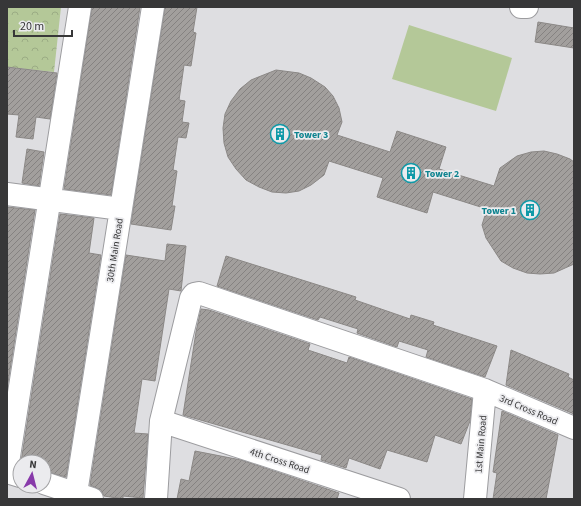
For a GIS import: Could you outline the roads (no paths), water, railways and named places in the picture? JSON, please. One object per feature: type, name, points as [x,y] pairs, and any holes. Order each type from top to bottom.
[{"type":"street","points":[[7,468],[80,7]]},
{"type":"street","name":"30th Main Road","points":[[84,496],[120,210],[153,7]]},
{"type":"street","points":[[521,7],[527,7]]},
{"type":"street","points":[[7,194],[120,210]]},
{"type":"street","name":"3rd Cross Road","points":[[161,421],[191,298],[194,294],[198,293],[485,390],[574,428]]},
{"type":"street","name":"1st Main Road","points":[[475,499],[485,390]]},
{"type":"street","points":[[156,499],[161,421]]},
{"type":"street","name":"4th Cross Road","points":[[161,421],[399,499]]},
{"type":"street","points":[[52,486],[84,496]]},
{"type":"place","name":"Tower 3","points":[[280,134]]},
{"type":"place","name":"Tower 2","points":[[411,173]]},
{"type":"place","name":"Tower 1","points":[[530,210]]}]
